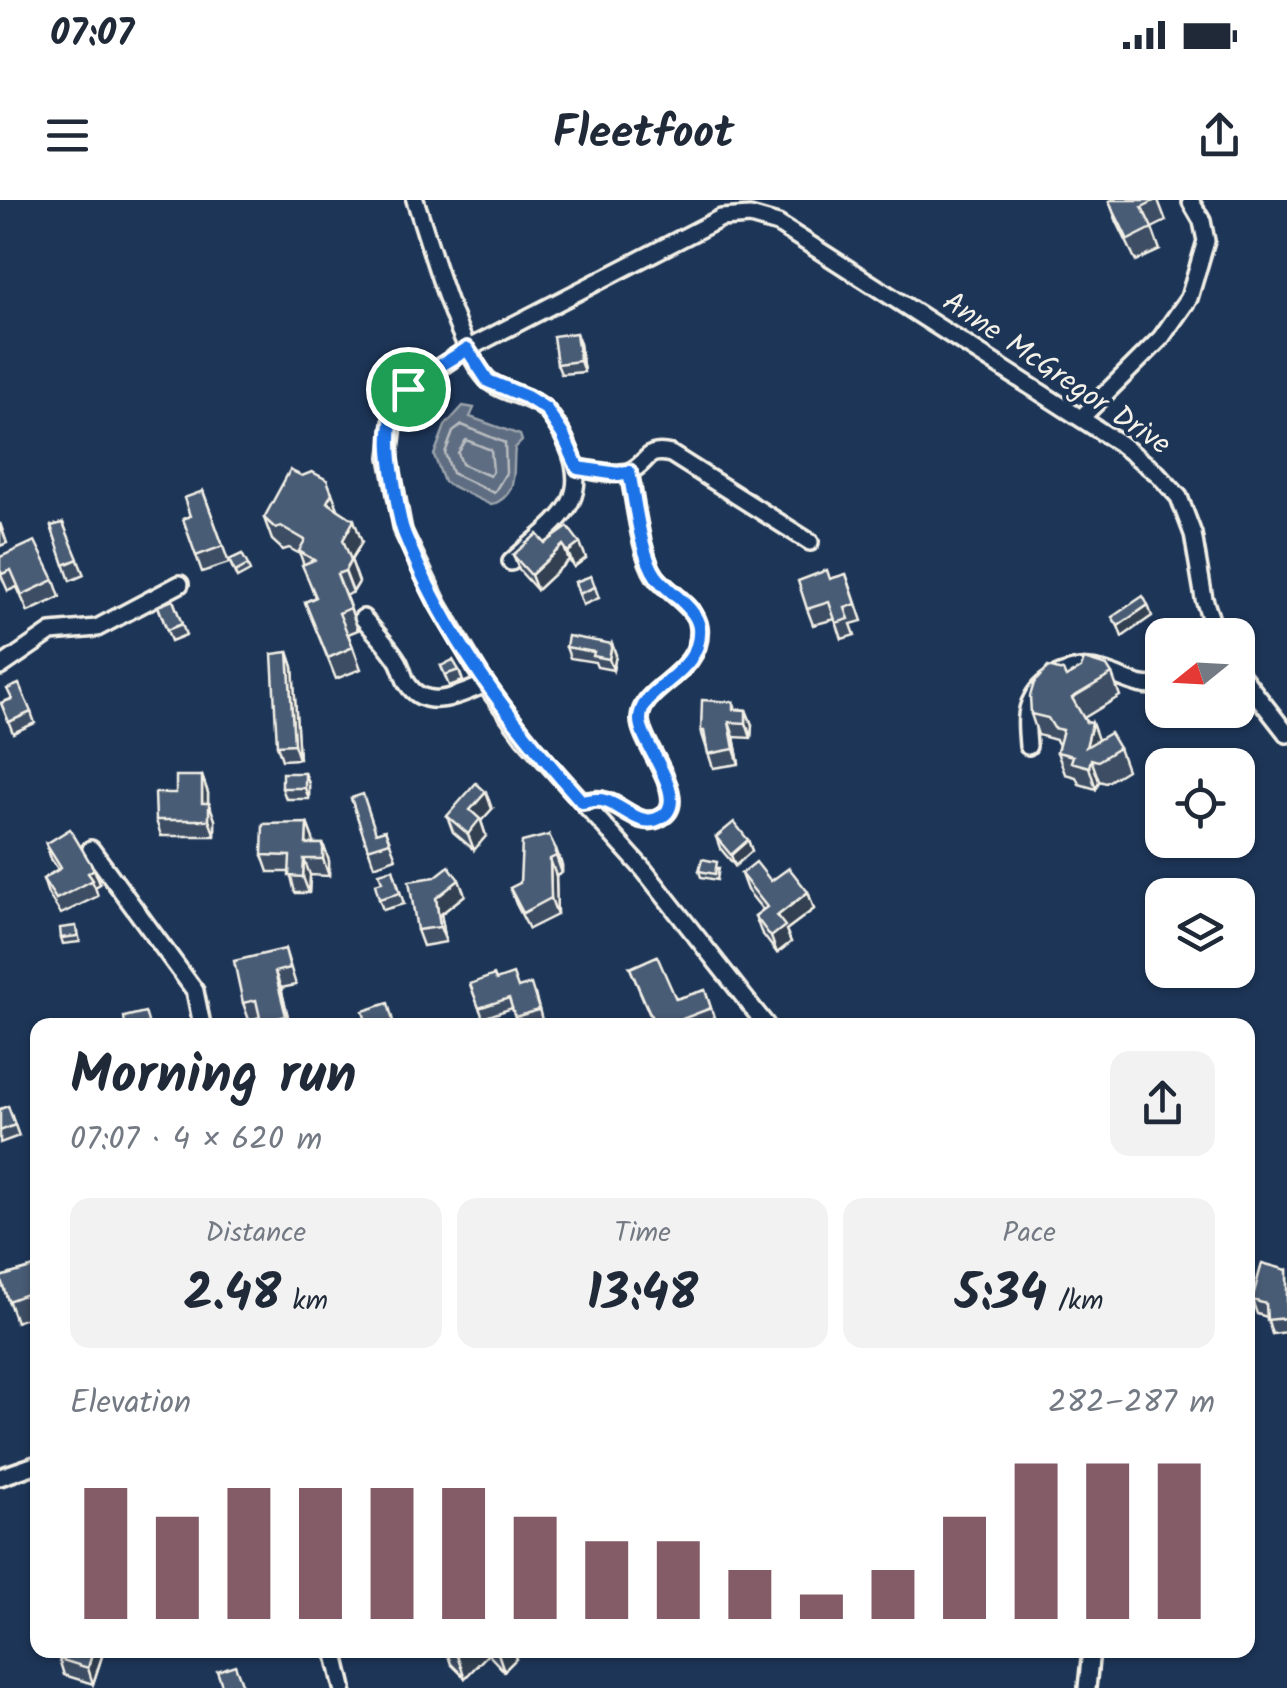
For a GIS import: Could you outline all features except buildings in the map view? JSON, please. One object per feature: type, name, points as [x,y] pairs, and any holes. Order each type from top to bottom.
[{"type":"street","points":[[414,200],[467,349],[488,381],[546,409],[578,468],[578,492],[568,508],[511,562]]},
{"type":"street","points":[[1081,418],[1161,338],[1188,298],[1206,241],[1202,220],[1191,202]]},
{"type":"street","name":"Anne McGregor Drive","points":[[467,349],[721,218],[750,216],[778,224],[1081,418],[1157,473],[1179,497],[1193,534],[1210,618]]},
{"type":"street","points":[[467,349],[408,389],[395,409],[389,457],[403,531],[438,604],[486,684],[524,736],[644,870],[760,1018]]},
{"type":"street","points":[[578,468],[618,474],[629,472],[658,450],[671,454],[810,542]]},
{"type":"street","points":[[582,802],[608,801],[635,818],[652,821],[665,816],[670,808],[669,786],[639,717],[642,706],[683,669],[696,651],[700,631],[698,619],[654,574],[629,472]]},
{"type":"street","points":[[0,667],[51,632],[96,628],[180,584]]},
{"type":"street","points":[[363,618],[398,660],[405,681],[425,698],[453,698],[486,684]]},
{"type":"street","points":[[1028,746],[1026,720],[1031,700],[1045,682],[1067,671],[1102,671],[1134,686],[1145,686]]},
{"type":"street","points":[[1255,693],[1287,734]]},
{"type":"street","points":[[91,848],[195,991],[201,1018]]},
{"type":"street","points":[[0,1478],[30,1467]]},
{"type":"street","points":[[336,1658],[343,1688]]},
{"type":"street","points":[[1087,1688],[1090,1658]]},
{"type":"water","points":[[463,406],[474,408],[470,417],[520,435],[522,441],[515,448],[511,489],[491,505],[444,482],[434,455],[445,426]]},
{"type":"route","points":[[467,349],[488,381],[546,409],[578,468],[629,472],[654,574],[698,619],[700,631],[696,651],[683,669],[642,706],[639,717],[669,786],[670,808],[665,816],[652,821],[635,818],[608,801],[582,802],[524,736],[486,684],[438,604],[403,531],[389,457],[395,409],[408,389],[467,349]]}]
